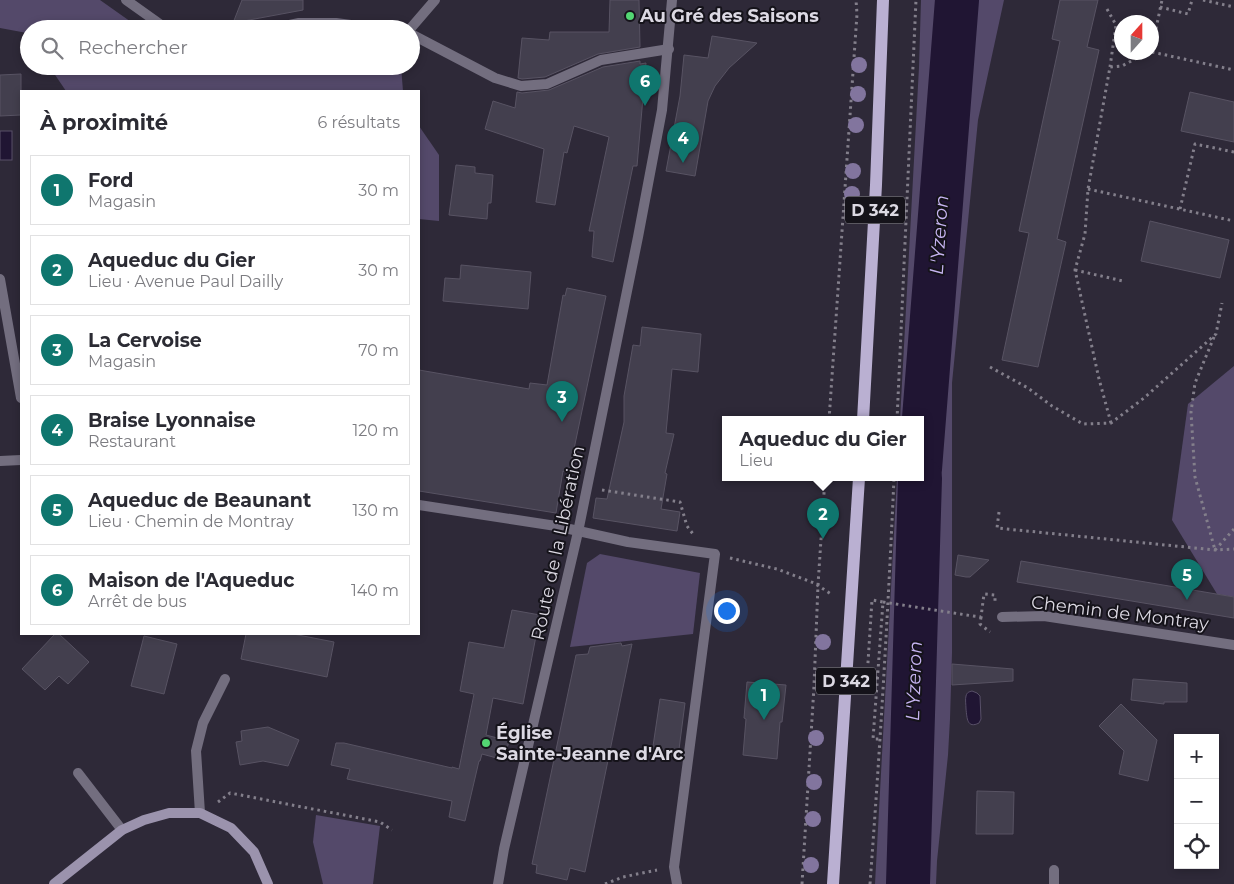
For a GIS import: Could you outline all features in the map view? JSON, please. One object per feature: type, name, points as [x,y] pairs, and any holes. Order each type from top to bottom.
[{"type":"main road","name":"D 342","points":[[863,416],[875,209],[883,0]]},
{"type":"main road","name":"D 342","points":[[833,884],[859,481]]},
{"type":"main road","points":[[54,884],[122,830],[144,820],[169,813],[200,813],[231,828],[254,852],[268,884]]},
{"type":"street","points":[[126,0],[154,20]]},
{"type":"street","points":[[418,20],[435,0]]},
{"type":"street","name":"Route de la Libération","points":[[498,884],[504,850],[578,532],[654,153],[662,110],[672,0]]},
{"type":"street","points":[[420,39],[496,78],[521,86],[547,84],[601,60],[669,49]]},
{"type":"street","points":[[0,279],[20,392]]},
{"type":"street","points":[[0,461],[20,460]]},
{"type":"street","points":[[420,504],[556,526],[628,542],[710,554],[674,867],[677,884]]},
{"type":"street","name":"Chemin de Montray","points":[[1002,617],[1044,616],[1234,645]]},
{"type":"street","points":[[200,813],[196,751],[203,723],[225,679]]},
{"type":"street","points":[[78,773],[122,830]]},
{"type":"street","points":[[1054,870],[1054,884]]},
{"type":"path","points":[[829,416],[856,24],[856,0]]},
{"type":"path","points":[[897,416],[916,0]]},
{"type":"path","points":[[1158,15],[1162,0]]},
{"type":"path","points":[[1160,7],[1188,14],[1192,0]]},
{"type":"path","points":[[1203,0],[1234,7]]},
{"type":"path","points":[[1107,9],[1116,25],[1088,189],[1084,234],[1075,270],[1099,379],[1111,423]]},
{"type":"path","points":[[1159,54],[1234,70]]},
{"type":"path","points":[[1110,67],[1122,66],[1134,60]]},
{"type":"path","points":[[1180,209],[1195,144],[1234,152]]},
{"type":"path","points":[[1088,189],[1234,221]]},
{"type":"path","points":[[1075,270],[1123,281]]},
{"type":"path","points":[[1215,550],[1195,477],[1192,412],[1195,383],[1216,334],[1222,303]]},
{"type":"path","points":[[990,367],[1028,388],[1052,406],[1083,424],[1111,423],[1144,398],[1216,334]]},
{"type":"path","points":[[802,884],[825,481]]},
{"type":"path","points":[[870,884],[881,739],[894,481]]},
{"type":"path","points":[[587,488],[680,502],[687,526],[710,554],[777,569],[818,585],[831,594]]},
{"type":"path","points":[[999,512],[997,528],[1215,550],[1234,549]]},
{"type":"path","points":[[1215,550],[1234,530]]},
{"type":"path","points":[[878,678],[867,678],[872,600],[973,616]]},
{"type":"path","points":[[881,739],[873,739],[883,602]]},
{"type":"path","points":[[200,813],[230,793],[380,822],[392,830]]},
{"type":"path","points":[[605,884],[623,877],[674,867]]},
{"type":"shaded area","points":[[0,0],[100,0],[128,20],[20,20],[20,32],[0,28]]},
{"type":"shaded area","points":[[921,0],[1004,0],[978,120],[952,383],[952,653],[950,719],[936,884],[875,884],[897,481],[924,481],[924,416],[900,416]]},
{"type":"shaded area","points":[[55,75],[402,75],[403,90],[65,90]]},
{"type":"shaded area","points":[[420,127],[439,155],[439,221],[420,219]]},
{"type":"shaded area","points":[[0,131],[12,131],[12,160],[0,160]]},
{"type":"shaded area","points":[[1234,366],[1234,597],[1217,594],[1172,520],[1188,404]]},
{"type":"shaded area","points":[[600,554],[700,573],[693,634],[570,647],[587,563]]},
{"type":"shaded area","points":[[972,691],[980,696],[981,719],[979,723],[972,725],[968,722],[966,695]]},
{"type":"shaded area","points":[[316,815],[380,826],[373,884],[323,884],[313,842]]},
{"type":"building","points":[[242,0],[303,0],[303,10],[249,20],[234,20]]},
{"type":"building","points":[[610,0],[639,0],[640,47],[598,54],[545,77],[518,78],[522,38],[549,40],[550,32],[609,32]]},
{"type":"building","points":[[1060,0],[1098,0],[1087,47],[1099,50],[1057,239],[1066,242],[1038,367],[1002,360],[1029,233],[1019,231],[1060,41],[1052,39]]},
{"type":"building","points":[[712,36],[757,43],[729,68],[715,86],[708,101],[695,176],[666,171],[680,96],[684,55],[708,58]]},
{"type":"building","points":[[640,61],[640,64],[646,63],[637,166],[633,166],[613,262],[592,257],[594,231],[589,231],[609,137],[574,126],[567,153],[564,152],[555,205],[536,202],[544,149],[485,129],[493,101],[515,108],[517,92],[549,90],[603,67]]},
{"type":"building","points":[[0,75],[21,75],[20,115],[0,116]]},
{"type":"building","points":[[1190,92],[1234,102],[1234,142],[1181,131]]},
{"type":"building","points":[[456,165],[475,167],[475,173],[493,175],[491,203],[488,203],[487,219],[449,215]]},
{"type":"building","points":[[1150,221],[1229,240],[1220,278],[1141,261]]},
{"type":"building","points":[[461,265],[531,272],[528,309],[443,301],[445,278],[460,279]]},
{"type":"building","points":[[567,288],[606,296],[569,473],[563,471],[556,513],[420,491],[420,370],[529,389],[530,383],[547,385],[563,295],[565,296]]},
{"type":"building","points":[[642,327],[701,334],[698,372],[672,369],[666,433],[674,434],[665,473],[667,474],[661,509],[680,512],[677,531],[593,518],[596,498],[607,499],[624,422],[624,396],[633,345],[640,346]]},
{"type":"building","points":[[958,555],[989,560],[970,577],[966,577],[955,575]]},
{"type":"building","points":[[1021,561],[1234,597],[1234,618],[1017,582]]},
{"type":"building","points":[[512,610],[540,615],[523,704],[493,698],[486,735],[509,741],[504,760],[482,754],[465,821],[449,817],[452,801],[347,779],[350,769],[331,765],[336,743],[344,743],[459,769],[474,694],[460,691],[469,642],[504,648]]},
{"type":"building","points":[[54,635],[60,635],[89,662],[68,684],[59,676],[45,690],[22,669]]},
{"type":"building","points":[[246,635],[298,635],[334,642],[327,677],[241,659]]},
{"type":"building","points":[[144,636],[177,644],[164,694],[131,686]]},
{"type":"building","points":[[621,643],[622,646],[632,644],[585,872],[570,868],[567,880],[536,873],[537,865],[532,864],[576,655],[588,654],[590,647]]},
{"type":"building","points":[[952,664],[1013,669],[1013,681],[952,685]]},
{"type":"building","points":[[1133,679],[1187,683],[1187,702],[1164,702],[1164,704],[1131,700]]},
{"type":"building","points":[[747,682],[786,685],[777,759],[743,755]]},
{"type":"building","points":[[660,699],[685,703],[678,757],[652,753]]},
{"type":"building","points":[[1121,704],[1157,740],[1148,781],[1119,774],[1124,751],[1099,726]]},
{"type":"building","points":[[268,727],[299,740],[288,766],[263,761],[240,765],[236,742],[242,741],[241,731]]},
{"type":"building","points":[[977,791],[1014,792],[1013,834],[976,834]]},
{"type":"waterway","name":"L'Yzeron","points":[[924,418],[957,0]]},
{"type":"waterway","name":"L'Yzeron","points":[[908,884],[920,481]]},
{"type":"place","name":"Au Gré des Saisons","points":[[630,16]]},
{"type":"place","name":"Maison de l'Aqueduc","points":[[645,106]]},
{"type":"place","name":"Braise Lyonnaise","points":[[683,163]]},
{"type":"place","name":"La Cervoise","points":[[562,422]]},
{"type":"place","name":"Aqueduc du Gier","points":[[823,539]]},
{"type":"place","name":"Aqueduc de Beaunant","points":[[1187,600]]},
{"type":"place","name":"Ford","points":[[764,720]]},
{"type":"place","name":"Église Sainte-Jeanne d'Arc","points":[[486,743]]}]
